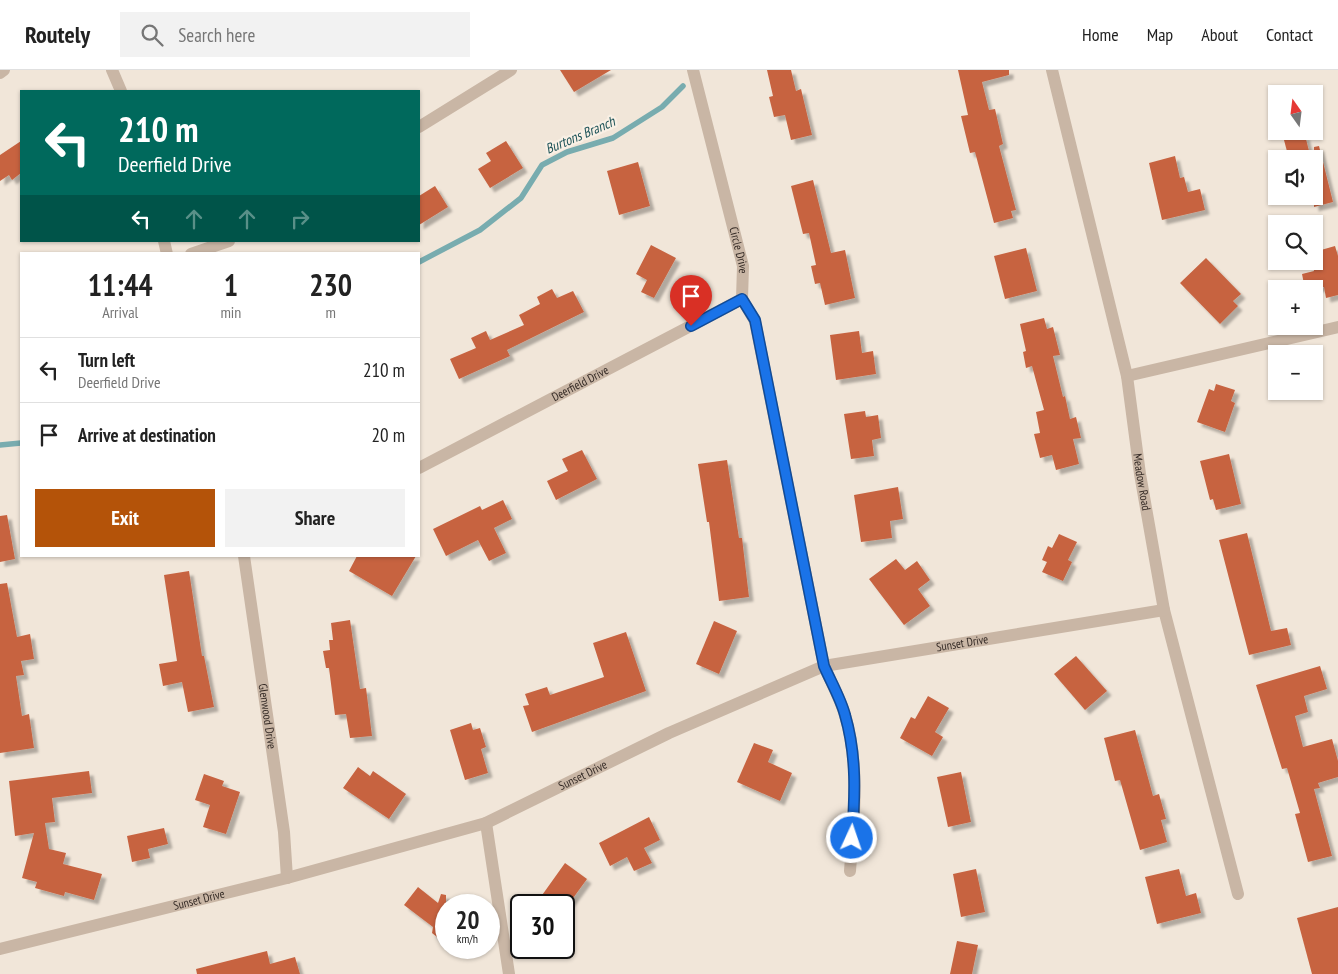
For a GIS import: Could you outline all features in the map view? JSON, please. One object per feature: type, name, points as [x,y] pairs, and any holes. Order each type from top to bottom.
[{"type":"street","points":[[0,73],[4,70]]},
{"type":"street","points":[[112,70],[121,90]]},
{"type":"street","points":[[420,126],[511,70]]},
{"type":"street","name":"Circle Drive","points":[[693,70],[743,266],[742,299]]},
{"type":"street","name":"Meadow Road","points":[[1052,70],[1127,376],[1140,474],[1164,610],[1238,894]]},
{"type":"street","points":[[197,252],[226,242]]},
{"type":"street","points":[[742,299],[755,320],[824,666],[845,714],[854,751],[855,790],[850,871]]},
{"type":"street","name":"Deerfield Drive","points":[[420,467],[742,299]]},
{"type":"street","points":[[1127,376],[1338,327]]},
{"type":"street","name":"Glenwood Drive","points":[[244,557],[284,832],[286,878]]},
{"type":"street","name":"Sunset Drive","points":[[0,949],[286,878],[486,823],[670,734],[824,666],[1164,610]]},
{"type":"street","points":[[486,823],[509,974]]},
{"type":"building","points":[[560,70],[611,70],[574,92]]},
{"type":"building","points":[[767,70],[791,70],[796,91],[801,89],[812,135],[791,140],[785,115],[774,117],[769,97],[773,96]]},
{"type":"building","points":[[958,70],[1009,70],[1009,75],[982,82],[989,110],[995,109],[1003,144],[999,146],[1016,210],[1011,211],[1013,218],[994,223],[975,152],[970,153],[961,116],[968,115]]},
{"type":"building","points":[[1284,140],[1306,140],[1309,150],[1287,150]]},
{"type":"building","points":[[506,141],[523,168],[490,188],[478,169],[491,161],[486,153]]},
{"type":"building","points":[[20,142],[20,174],[12,180],[9,175],[0,181],[0,155]]},
{"type":"building","points":[[1319,146],[1320,150],[1314,150],[1314,147]]},
{"type":"building","points":[[1175,156],[1180,178],[1184,177],[1188,192],[1200,189],[1205,210],[1162,220],[1149,163]]},
{"type":"building","points":[[638,162],[650,206],[619,215],[607,171]]},
{"type":"building","points":[[1323,162],[1333,202],[1323,205]]},
{"type":"building","points":[[813,180],[831,253],[845,250],[855,298],[825,305],[820,283],[815,284],[811,266],[816,265],[809,233],[803,234],[791,186]]},
{"type":"building","points":[[435,186],[448,207],[420,224],[420,195]]},
{"type":"building","points":[[651,245],[676,258],[654,298],[641,292],[647,280],[636,274]]},
{"type":"building","points":[[1335,246],[1338,256],[1338,295],[1326,298],[1323,280],[1303,280],[1302,274],[1314,270],[1323,270],[1323,249]]},
{"type":"building","points":[[1026,248],[1037,291],[1005,299],[994,256]]},
{"type":"building","points":[[1206,258],[1241,294],[1233,301],[1238,306],[1220,324],[1180,283]]},
{"type":"building","points":[[552,289],[557,298],[573,291],[584,312],[507,350],[510,356],[459,379],[450,359],[476,348],[471,338],[486,331],[490,340],[524,325],[519,315],[540,304],[537,297]]},
{"type":"building","points":[[1044,318],[1047,329],[1053,327],[1060,355],[1053,356],[1063,397],[1065,396],[1070,419],[1076,417],[1081,438],[1073,439],[1079,464],[1056,470],[1052,455],[1040,458],[1034,434],[1040,433],[1036,412],[1044,410],[1032,366],[1026,368],[1023,352],[1026,351],[1020,324]]},
{"type":"building","points":[[859,331],[862,353],[873,351],[876,374],[836,380],[830,335]]},
{"type":"building","points":[[1216,384],[1235,390],[1231,401],[1235,403],[1225,432],[1197,422],[1209,389],[1214,391]]},
{"type":"building","points":[[865,411],[866,417],[878,415],[881,438],[872,440],[874,456],[851,459],[844,414]]},
{"type":"building","points":[[582,450],[597,479],[556,500],[547,481],[568,471],[562,459]]},
{"type":"building","points":[[1229,454],[1241,504],[1216,510],[1213,499],[1210,500],[1200,461]]},
{"type":"building","points":[[727,460],[739,538],[742,538],[749,597],[719,601],[709,522],[707,522],[698,464]]},
{"type":"building","points":[[898,487],[903,519],[890,521],[892,538],[861,542],[854,495]]},
{"type":"building","points":[[503,500],[512,519],[494,528],[506,553],[489,561],[478,540],[446,556],[433,529],[480,506],[482,510]]},
{"type":"building","points":[[7,515],[15,559],[0,562],[0,516]]},
{"type":"building","points":[[1247,533],[1271,631],[1287,628],[1291,645],[1249,655],[1219,540]]},
{"type":"building","points":[[1059,534],[1077,542],[1068,560],[1072,562],[1063,581],[1042,572],[1047,562],[1042,560],[1048,546],[1052,548]]},
{"type":"building","points":[[356,557],[415,557],[392,596],[349,571]]},
{"type":"building","points":[[896,559],[905,570],[917,561],[930,580],[918,589],[930,606],[904,625],[869,579]]},
{"type":"building","points":[[189,571],[202,656],[204,656],[214,707],[188,712],[182,682],[163,686],[159,664],[177,661],[164,575]]},
{"type":"building","points":[[7,583],[17,637],[30,634],[34,659],[21,661],[24,675],[16,676],[22,716],[29,714],[34,748],[0,753],[0,584]]},
{"type":"building","points":[[350,620],[360,689],[366,688],[372,736],[350,738],[346,714],[335,715],[329,668],[326,668],[323,651],[330,650],[329,640],[333,640],[331,623]]},
{"type":"building","points":[[714,621],[737,631],[719,674],[696,664]]},
{"type":"building","points":[[626,632],[646,691],[532,732],[523,706],[529,705],[525,694],[547,687],[550,695],[604,677],[593,643]]},
{"type":"building","points":[[1076,656],[1107,691],[1085,710],[1054,674]]},
{"type":"building","points":[[1320,666],[1327,689],[1304,696],[1308,712],[1295,716],[1303,747],[1332,739],[1338,761],[1338,777],[1318,783],[1320,788],[1314,789],[1332,856],[1308,862],[1295,814],[1300,813],[1287,768],[1282,769],[1256,685]]},
{"type":"building","points":[[928,696],[949,708],[935,732],[943,737],[932,756],[900,738],[911,717],[915,719]]},
{"type":"building","points":[[471,723],[473,730],[480,728],[486,747],[481,749],[488,773],[465,780],[450,730]]},
{"type":"building","points":[[1135,730],[1153,796],[1159,794],[1166,819],[1161,820],[1167,842],[1140,850],[1120,780],[1115,781],[1104,738]]},
{"type":"building","points":[[754,743],[773,750],[768,762],[792,773],[780,801],[737,782]]},
{"type":"building","points":[[358,767],[370,776],[373,771],[406,794],[389,819],[343,788]]},
{"type":"building","points":[[89,771],[92,793],[52,798],[55,822],[45,823],[49,849],[66,853],[63,864],[102,874],[94,900],[65,892],[64,896],[35,888],[37,882],[22,878],[34,833],[15,836],[9,781]]},
{"type":"building","points":[[961,772],[971,822],[948,827],[937,777]]},
{"type":"building","points":[[204,774],[224,781],[222,786],[240,792],[226,834],[203,827],[210,805],[195,800]]},
{"type":"building","points":[[649,817],[660,840],[644,848],[652,863],[634,871],[627,857],[610,866],[599,843]]},
{"type":"building","points":[[164,828],[168,844],[148,849],[150,858],[132,862],[127,836]]},
{"type":"building","points":[[565,863],[587,879],[575,895],[543,894]]},
{"type":"building","points":[[976,869],[985,912],[961,917],[953,874]]},
{"type":"building","points":[[1179,869],[1186,896],[1196,893],[1201,913],[1157,924],[1145,877]]},
{"type":"building","points":[[418,887],[435,901],[435,935],[432,933],[433,927],[404,905]]},
{"type":"building","points":[[1338,907],[1338,974],[1312,974],[1297,918]]},
{"type":"building","points":[[957,941],[978,945],[972,974],[950,974]]},
{"type":"building","points":[[267,951],[270,964],[295,957],[300,974],[197,974],[196,969]]},
{"type":"waterway","name":"Burtons Branch","points":[[420,261],[480,230],[521,198],[542,165],[567,152],[613,138],[662,107],[683,86]]},
{"type":"waterway","name":"Burtons Branch","points":[[0,445],[20,443]]},
{"type":"route","points":[[691,326],[742,299],[755,320],[824,666],[845,714],[854,751],[855,790],[852,838]]}]
